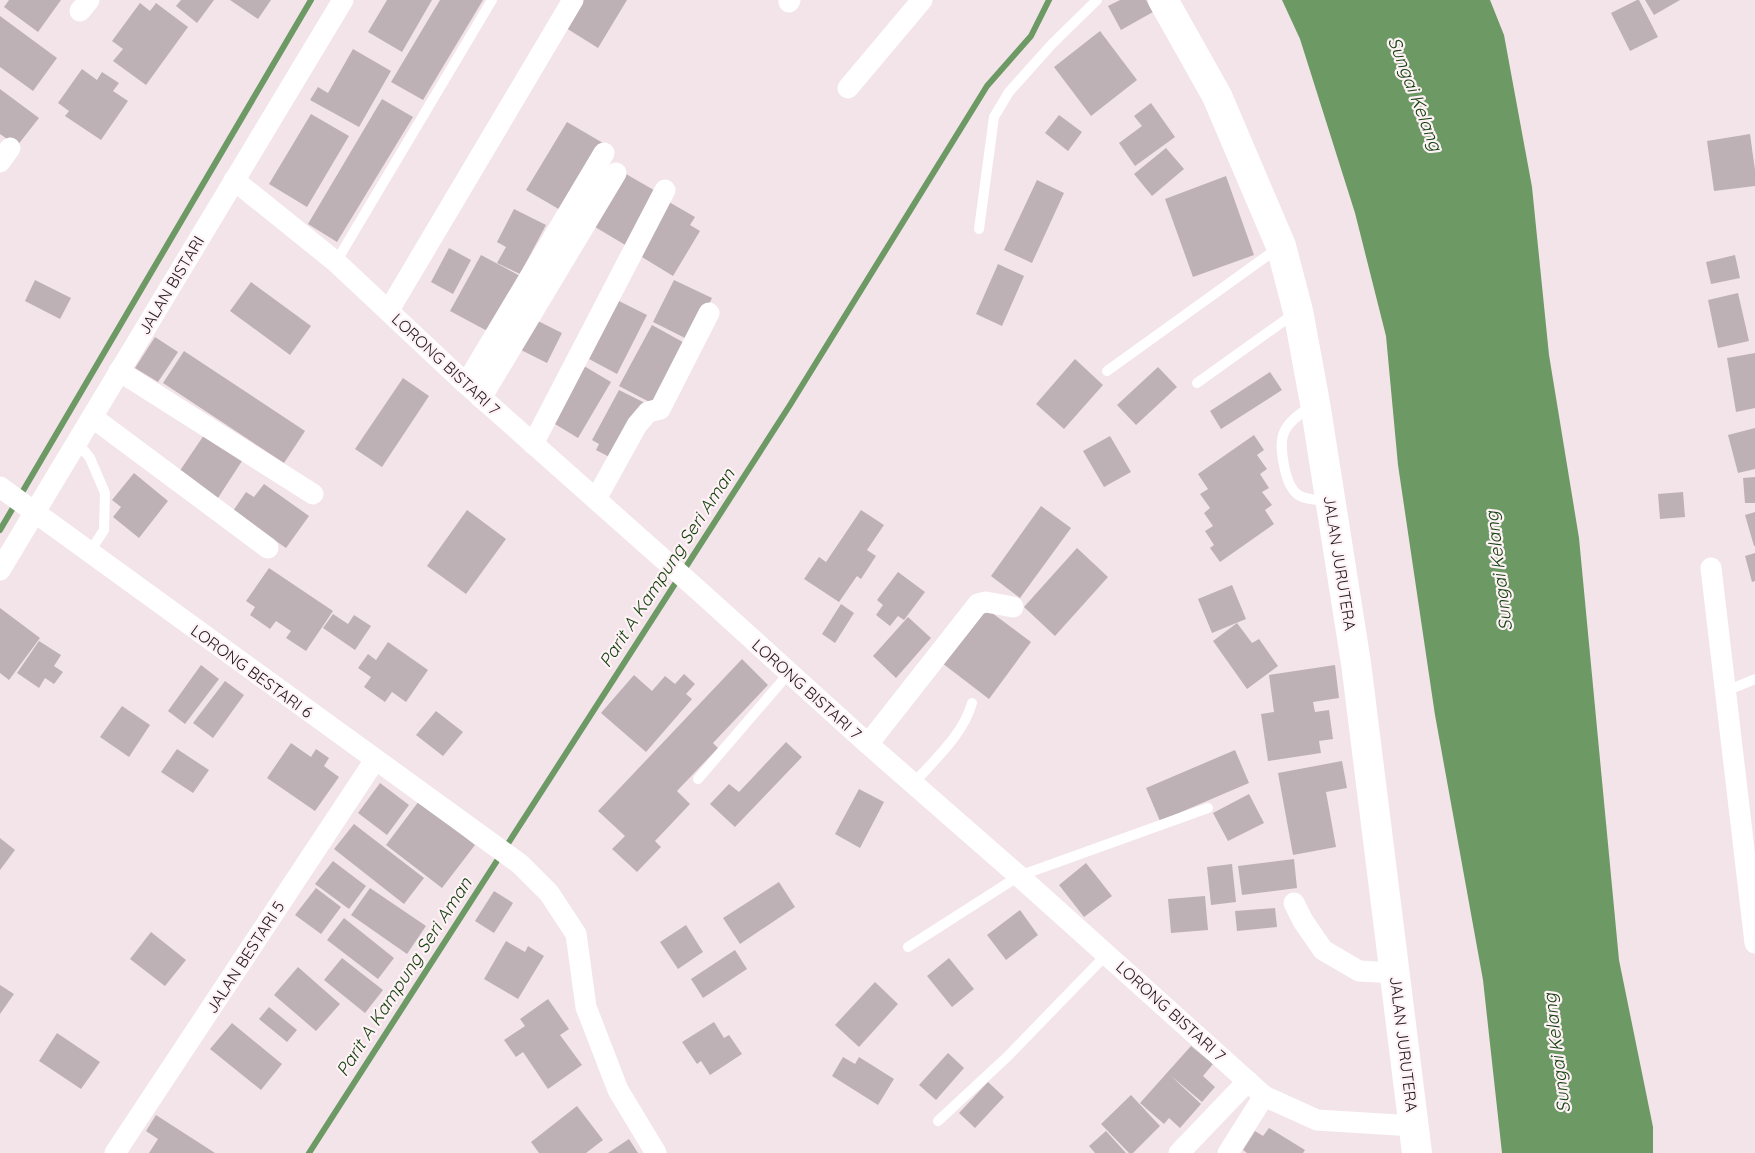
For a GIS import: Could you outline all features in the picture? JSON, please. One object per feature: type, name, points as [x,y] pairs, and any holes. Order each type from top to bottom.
[{"type":"street","name":"JALAN BISTARI","points":[[0,570],[27,507],[77,442],[343,0]]},
{"type":"street","points":[[389,310],[573,0]]},
{"type":"street","points":[[848,88],[922,0]]},
{"type":"street","name":"JALAN JURUTERA","points":[[1163,0],[1217,96],[1281,246],[1298,311],[1315,403],[1356,663],[1415,1139]]},
{"type":"street","points":[[474,391],[604,153]]},
{"type":"street","points":[[474,391],[616,173]]},
{"type":"street","name":"LORONG BISTARI 7","points":[[234,180],[336,262],[474,391],[1264,1096],[1317,1120],[1415,1139]]},
{"type":"street","points":[[533,444],[665,190]]},
{"type":"street","points":[[596,499],[637,425],[648,412],[660,409],[710,313]]},
{"type":"street","points":[[119,371],[313,494]]},
{"type":"street","points":[[92,417],[268,548]]},
{"type":"street","name":"LORONG BESTARI 6","points":[[0,487],[484,837],[520,864],[549,893],[576,934],[586,1007],[618,1090],[656,1153]]},
{"type":"street","points":[[1712,568],[1755,943]]},
{"type":"street","points":[[868,744],[978,604],[986,602],[1013,608]]},
{"type":"street","name":"JALAN BESTARI 5","points":[[115,1153],[375,760]]},
{"type":"street","points":[[1294,903],[1323,950],[1359,971],[1395,973]]},
{"type":"street","points":[[1179,1153],[1248,1081]]},
{"type":"street","points":[[1228,1153],[1264,1096]]},
{"type":"lane","points":[[336,262],[492,0]]},
{"type":"lane","points":[[979,230],[994,117],[1009,92],[1052,44],[1097,0]]},
{"type":"lane","points":[[1107,371],[1281,246]]},
{"type":"lane","points":[[1197,383],[1298,311]]},
{"type":"lane","points":[[1315,403],[1293,417],[1284,432],[1280,449],[1290,487],[1299,496],[1331,503]]},
{"type":"lane","points":[[77,442],[90,458],[105,493],[105,530],[89,553]]},
{"type":"lane","points":[[698,779],[789,673]]},
{"type":"lane","points":[[1726,691],[1755,679]]},
{"type":"lane","points":[[913,784],[959,732],[972,703]]},
{"type":"lane","points":[[908,947],[1019,876],[1208,808]]},
{"type":"lane","points":[[938,1121],[1007,1057],[1107,954]]},
{"type":"water","name":"Sungai Kelang","points":[[1282,0],[1490,0],[1504,35],[1532,187],[1549,355],[1579,538],[1619,960],[1653,1127],[1653,1153],[1502,1153],[1483,980],[1435,715],[1398,465],[1386,336],[1355,213],[1300,39]]},
{"type":"building","points":[[9,0],[61,0],[38,32],[4,7]]},
{"type":"building","points":[[181,0],[214,0],[197,23],[176,6]]},
{"type":"building","points":[[230,0],[271,0],[258,19]]},
{"type":"building","points":[[387,0],[432,0],[402,52],[368,32]]},
{"type":"building","points":[[440,0],[483,0],[423,100],[391,82]]},
{"type":"building","points":[[583,0],[627,0],[598,48],[566,28]]},
{"type":"building","points":[[1120,0],[1146,0],[1153,12],[1121,30],[1108,6]]},
{"type":"building","points":[[1637,0],[1658,37],[1630,51],[1611,13]]},
{"type":"building","points":[[1645,0],[1680,0],[1654,15]]},
{"type":"building","points":[[140,3],[150,11],[156,3],[188,27],[146,85],[113,61],[123,49],[112,41]]},
{"type":"building","points":[[0,16],[57,58],[33,91],[0,67]]},
{"type":"building","points":[[1100,31],[1137,80],[1091,116],[1054,67]]},
{"type":"building","points":[[353,49],[391,71],[359,127],[310,100],[318,87],[328,93]]},
{"type":"building","points":[[82,69],[97,80],[102,72],[119,83],[113,91],[128,101],[101,140],[65,116],[69,111],[58,103]]},
{"type":"building","points":[[0,89],[39,118],[17,146],[0,134]]},
{"type":"building","points":[[382,99],[413,117],[337,242],[308,224]]},
{"type":"building","points":[[1151,103],[1175,137],[1135,166],[1119,143],[1142,126],[1134,116]]},
{"type":"building","points":[[311,114],[349,136],[307,207],[269,184]]},
{"type":"building","points":[[1059,115],[1082,132],[1068,151],[1045,133]]},
{"type":"building","points":[[567,122],[603,143],[562,211],[526,190]]},
{"type":"building","points":[[1750,134],[1755,186],[1714,191],[1707,141]]},
{"type":"building","points":[[1166,148],[1184,169],[1152,196],[1134,174]]},
{"type":"building","points":[[626,174],[659,193],[627,246],[595,227]]},
{"type":"building","points":[[1226,176],[1254,255],[1193,277],[1165,199]]},
{"type":"building","points":[[1037,180],[1064,193],[1032,263],[1004,250]]},
{"type":"building","points":[[669,202],[695,217],[690,225],[700,231],[673,276],[637,254]]},
{"type":"building","points":[[514,209],[546,225],[520,274],[497,263],[506,247],[497,242]]},
{"type":"building","points":[[449,248],[471,260],[453,294],[431,282]]},
{"type":"building","points":[[481,255],[522,277],[491,333],[450,311]]},
{"type":"building","points":[[1735,255],[1740,278],[1711,284],[1706,262]]},
{"type":"building","points":[[998,264],[1024,276],[1002,326],[976,314]]},
{"type":"building","points":[[35,280],[71,298],[60,319],[25,301]]},
{"type":"building","points":[[674,280],[712,298],[691,341],[653,322]]},
{"type":"building","points":[[251,282],[311,326],[290,355],[230,311]]},
{"type":"building","points":[[1738,293],[1749,341],[1718,348],[1708,300]]},
{"type":"building","points":[[619,301],[647,315],[617,374],[589,359]]},
{"type":"building","points":[[536,320],[562,333],[547,363],[521,350]]},
{"type":"building","points":[[652,325],[690,346],[657,406],[619,386]]},
{"type":"building","points":[[155,337],[178,352],[158,382],[135,368]]},
{"type":"building","points":[[184,351],[305,431],[284,463],[163,383]]},
{"type":"building","points":[[1755,353],[1755,408],[1736,412],[1727,358]]},
{"type":"building","points":[[1075,359],[1103,385],[1064,429],[1036,404]]},
{"type":"building","points":[[584,366],[611,382],[578,438],[550,421]]},
{"type":"building","points":[[1158,367],[1177,387],[1136,425],[1117,405]]},
{"type":"building","points":[[1270,372],[1282,390],[1221,429],[1210,411]]},
{"type":"building","points":[[403,378],[429,396],[382,467],[355,449]]},
{"type":"building","points":[[619,390],[645,403],[615,460],[596,450],[599,444],[592,440]]},
{"type":"building","points":[[1755,428],[1755,469],[1738,473],[1728,435]]},
{"type":"building","points":[[204,435],[242,461],[216,501],[177,475]]},
{"type":"building","points":[[1254,435],[1264,450],[1257,455],[1267,469],[1260,474],[1269,488],[1262,492],[1272,505],[1265,510],[1274,524],[1220,562],[1210,548],[1214,545],[1205,531],[1213,526],[1204,513],[1210,508],[1200,494],[1208,489],[1198,474]]},
{"type":"building","points":[[1110,436],[1131,472],[1104,487],[1083,451]]},
{"type":"building","points":[[134,473],[168,501],[139,538],[113,517],[121,507],[112,500]]},
{"type":"building","points":[[1755,477],[1755,503],[1745,503],[1743,478]]},
{"type":"building","points":[[264,484],[309,516],[286,548],[233,511],[246,492],[254,497]]},
{"type":"building","points":[[1683,492],[1685,517],[1660,519],[1658,494]]},
{"type":"building","points":[[1041,506],[1071,528],[1020,598],[991,576]]},
{"type":"building","points":[[467,510],[506,539],[466,594],[427,566]]},
{"type":"building","points":[[861,510],[884,525],[867,550],[876,556],[861,579],[857,576],[839,602],[804,579],[819,557],[826,562]]},
{"type":"building","points":[[1755,512],[1755,546],[1754,546],[1745,515]]},
{"type":"building","points":[[1077,548],[1108,577],[1055,636],[1024,607]]},
{"type":"building","points":[[1755,553],[1755,581],[1752,582],[1745,556]]},
{"type":"building","points":[[269,568],[333,611],[306,651],[286,638],[291,631],[276,621],[270,629],[250,615],[255,607],[246,601]]},
{"type":"building","points":[[898,572],[925,592],[904,620],[898,616],[890,626],[876,615],[883,605],[877,600]]},
{"type":"building","points":[[1232,585],[1246,619],[1212,633],[1198,599]]},
{"type":"building","points":[[841,604],[854,613],[835,643],[822,634]]},
{"type":"building","points":[[984,607],[1031,642],[989,699],[942,663]]},
{"type":"building","points":[[0,608],[40,638],[9,680],[0,673]]},
{"type":"building","points":[[333,614],[348,624],[354,615],[371,626],[355,650],[323,628]]},
{"type":"building","points":[[908,617],[931,638],[896,678],[873,656]]},
{"type":"building","points":[[1237,623],[1252,643],[1259,639],[1278,666],[1247,689],[1213,641]]},
{"type":"building","points":[[39,641],[61,655],[54,666],[63,672],[54,684],[45,678],[39,688],[17,673]]},
{"type":"building","points":[[388,642],[428,670],[406,702],[392,692],[385,702],[364,687],[371,677],[358,668],[368,654],[376,660]]},
{"type":"building","points":[[742,659],[768,685],[713,743],[718,748],[677,791],[690,804],[655,841],[661,847],[637,872],[612,849],[625,836],[598,811]]},
{"type":"building","points":[[201,665],[219,679],[185,724],[168,711]]},
{"type":"building","points":[[1335,665],[1339,698],[1313,702],[1315,712],[1329,710],[1333,739],[1319,741],[1321,753],[1268,761],[1261,714],[1274,712],[1269,675]]},
{"type":"building","points":[[684,674],[695,684],[686,694],[692,699],[646,752],[601,713],[634,675],[652,691],[665,676],[675,684]]},
{"type":"building","points":[[225,681],[244,695],[213,738],[193,723]]},
{"type":"building","points":[[122,706],[150,725],[129,757],[100,737]]},
{"type":"building","points":[[436,711],[463,732],[443,756],[416,735]]},
{"type":"building","points":[[786,742],[802,757],[735,827],[710,804],[729,784],[739,792]]},
{"type":"building","points":[[291,743],[311,757],[316,749],[329,758],[324,766],[339,777],[315,811],[267,778]]},
{"type":"building","points":[[177,749],[209,770],[193,793],[161,772]]},
{"type":"building","points":[[1235,750],[1249,783],[1160,821],[1146,788]]},
{"type":"building","points":[[1342,761],[1347,788],[1326,792],[1336,847],[1293,855],[1278,773]]},
{"type":"building","points":[[380,783],[409,805],[387,835],[358,813]]},
{"type":"building","points":[[859,789],[884,802],[860,848],[835,834]]},
{"type":"building","points":[[1249,794],[1264,823],[1228,841],[1213,813]]},
{"type":"building","points":[[419,801],[475,845],[442,888],[386,845]]},
{"type":"building","points":[[354,824],[424,878],[404,904],[334,849]]},
{"type":"building","points":[[0,838],[15,850],[0,870]]},
{"type":"building","points":[[1294,859],[1297,888],[1242,895],[1238,866]]},
{"type":"building","points":[[333,861],[366,886],[349,909],[315,884]]},
{"type":"building","points":[[1086,863],[1112,896],[1084,917],[1059,885]]},
{"type":"building","points":[[1232,864],[1236,902],[1211,905],[1207,867]]},
{"type":"building","points":[[779,882],[795,907],[740,944],[723,918]]},
{"type":"building","points":[[316,888],[341,907],[321,934],[295,915]]},
{"type":"building","points":[[370,888],[426,926],[407,954],[351,915]]},
{"type":"building","points":[[494,891],[513,903],[494,933],[475,921]]},
{"type":"building","points":[[1205,896],[1208,930],[1171,933],[1168,899]]},
{"type":"building","points":[[1275,908],[1277,927],[1237,931],[1235,911]]},
{"type":"building","points":[[1020,910],[1038,935],[1006,960],[987,935]]},
{"type":"building","points":[[344,918],[394,958],[378,979],[327,940]]},
{"type":"building","points":[[686,925],[703,952],[678,969],[660,942]]},
{"type":"building","points":[[151,932],[186,960],[165,986],[130,959]]},
{"type":"building","points":[[506,941],[525,952],[528,946],[544,956],[518,999],[484,979]]},
{"type":"building","points":[[735,950],[747,969],[703,998],[691,979]]},
{"type":"building","points":[[342,958],[383,990],[365,1013],[324,980]]},
{"type":"building","points":[[949,958],[974,989],[952,1007],[927,976]]},
{"type":"building","points":[[298,967],[340,1004],[316,1031],[274,995]]},
{"type":"building","points":[[875,982],[898,1004],[859,1047],[835,1025]]},
{"type":"building","points":[[0,985],[14,994],[0,1014]]},
{"type":"building","points":[[548,999],[569,1029],[560,1035],[582,1065],[548,1089],[523,1052],[516,1057],[504,1040],[525,1026],[520,1019]]},
{"type":"building","points":[[269,1007],[297,1030],[287,1042],[259,1019]]},
{"type":"building","points":[[714,1022],[724,1038],[729,1035],[742,1054],[710,1075],[701,1061],[697,1064],[682,1042]]},
{"type":"building","points":[[232,1023],[282,1064],[261,1090],[210,1049]]},
{"type":"building","points":[[57,1033],[100,1062],[81,1089],[39,1061]]},
{"type":"building","points":[[1191,1046],[1213,1064],[1203,1076],[1215,1087],[1202,1102],[1170,1075],[1201,1104],[1180,1128],[1169,1118],[1164,1124],[1140,1103]]},
{"type":"building","points":[[948,1053],[964,1068],[936,1100],[919,1085]]},
{"type":"building","points":[[843,1057],[855,1064],[859,1057],[894,1079],[878,1105],[832,1076]]},
{"type":"building","points":[[988,1082],[1004,1097],[975,1128],[959,1113]]},
{"type":"building","points":[[1131,1095],[1160,1126],[1133,1153],[1129,1153],[1101,1124]]},
{"type":"building","points":[[577,1106],[603,1140],[586,1153],[539,1153],[531,1142]]},
{"type":"building","points":[[156,1115],[215,1153],[149,1153],[158,1139],[146,1131]]},
{"type":"building","points":[[1269,1128],[1305,1150],[1303,1153],[1247,1153],[1243,1150],[1255,1131],[1263,1136]]},
{"type":"building","points":[[1106,1131],[1126,1153],[1095,1153],[1089,1146]]},
{"type":"building","points":[[629,1139],[638,1153],[608,1153]]},
{"type":"waterway","points":[[0,530],[311,0]]},
{"type":"waterway","name":"Parit A Kampung Seri Aman","points":[[309,1153],[790,405],[987,86],[1031,36],[1049,0]]}]
